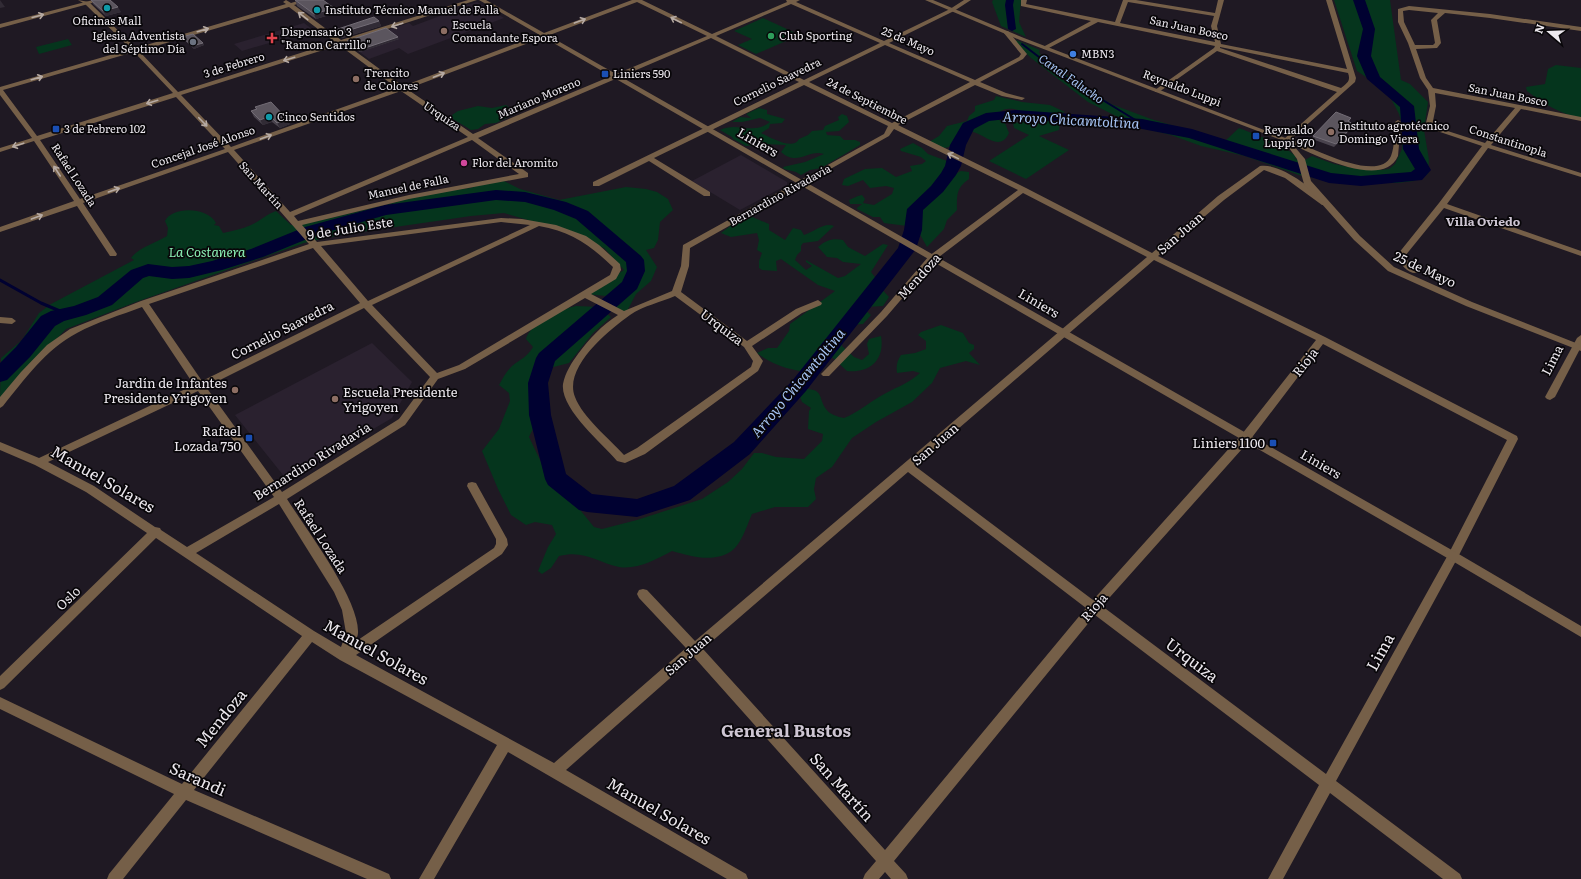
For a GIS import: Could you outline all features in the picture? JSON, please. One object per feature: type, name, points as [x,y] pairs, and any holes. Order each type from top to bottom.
[{"type":"street","name":"San Martín","points":[[81,0],[87,3],[135,50],[230,150],[366,304],[435,377]]},
{"type":"street","points":[[0,26],[100,0]]},
{"type":"street","name":"Urquiza","points":[[282,0],[402,89],[525,175]]},
{"type":"street","points":[[0,90],[307,0]]},
{"type":"street","name":"3 de Febrero","points":[[0,150],[474,0]]},
{"type":"street","name":"Liniers","points":[[482,0],[1453,556],[1581,632]]},
{"type":"street","name":"Concejal José Alonso","points":[[0,230],[402,89],[638,0]]},
{"type":"street","name":"24 de Septiembre","points":[[638,0],[1023,190],[1153,257],[1322,339],[1513,439]]},
{"type":"street","name":"Reynaldo Luppi","points":[[928,0],[1156,91],[1298,144],[1324,157],[1352,166],[1376,168],[1386,166],[1394,158],[1398,122]]},
{"type":"street","name":"Cornelio Saavedra","points":[[596,184],[952,10],[968,0]]},
{"type":"street","points":[[1117,23],[1126,0],[1216,15]]},
{"type":"street","points":[[1218,47],[1214,26],[1221,0]]},
{"type":"street","points":[[1286,140],[1352,82],[1353,78],[1329,0]]},
{"type":"street","name":"Mariano Moreno","points":[[289,215],[618,77],[792,1]]},
{"type":"street","name":"25 de Mayo","points":[[792,1],[1004,95],[1022,98]]},
{"type":"street","name":"San Juan Bosco","points":[[1024,2],[1218,47],[1351,72]]},
{"type":"street","points":[[1431,90],[1422,78],[1413,47],[1401,22],[1400,10],[1409,8],[1445,11],[1490,16],[1581,30]]},
{"type":"street","points":[[1413,47],[1435,47],[1438,43],[1434,20],[1438,15],[1445,11]]},
{"type":"street","points":[[1046,48],[1097,20]]},
{"type":"street","name":"Bernardino Rivadavia","points":[[676,293],[685,266],[686,246],[887,135],[892,126],[1020,58],[1024,54],[1006,32]]},
{"type":"street","points":[[1156,91],[1218,47]]},
{"type":"street","points":[[1218,47],[1342,92]]},
{"type":"street","name":"Rafael Lozada","points":[[0,90],[36,139],[113,254]]},
{"type":"street","name":"San Juan Bosco","points":[[1431,90],[1581,119]]},
{"type":"street","name":"Constantinopla","points":[[1431,90],[1433,106],[1428,127],[1581,176]]},
{"type":"street","points":[[1414,271],[1403,262],[1401,256],[1442,205],[1486,146],[1520,107]]},
{"type":"street","name":"25 de Mayo","points":[[1286,140],[1301,158],[1307,182],[1357,238],[1391,269],[1469,304],[1579,344]]},
{"type":"street","points":[[649,158],[707,194]]},
{"type":"street","name":"San Juan","points":[[555,771],[694,648],[908,467],[1063,332],[1221,198],[1263,168],[1279,172],[1325,203]]},
{"type":"street","name":"Manuel de Falla","points":[[297,225],[409,197],[525,175]]},
{"type":"street","name":"Mendoza","points":[[826,374],[884,314],[932,258],[1023,190]]},
{"type":"street","points":[[1442,205],[1581,254]]},
{"type":"street","name":"9 de Julio Este","points":[[0,404],[24,374],[50,347],[73,331],[144,303],[313,244],[501,220],[538,224],[559,229],[584,238],[617,266],[617,270],[613,276],[585,294]]},
{"type":"street","name":"Cornelio Saavedra","points":[[39,462],[200,386],[357,307],[376,301],[538,224]]},
{"type":"street","points":[[435,377],[462,367],[585,294],[625,315],[676,293]]},
{"type":"street","name":"Urquiza","points":[[625,315],[608,327],[582,354],[573,368],[568,381],[568,393],[574,407],[621,458],[625,459],[641,451],[755,369],[758,361],[755,354],[747,345],[676,293]]},
{"type":"street","points":[[747,345],[800,311],[818,302]]},
{"type":"street","name":"Rafael Lozada","points":[[144,303],[200,386],[280,498],[339,589],[348,610],[352,632],[344,656]]},
{"type":"street","points":[[0,320],[12,321]]},
{"type":"street","name":"Rioja","points":[[870,879],[1094,607],[1246,437],[1322,339]]},
{"type":"street","name":"Lima","points":[[1550,397],[1579,344]]},
{"type":"street","name":"Bernardino Rivadavia","points":[[187,553],[280,498],[402,422],[407,418],[435,377]]},
{"type":"street","name":"Lima","points":[[1275,879],[1453,556],[1513,439]]},
{"type":"street","name":"Manuel Solares","points":[[0,446],[39,462],[90,489],[344,656],[506,743],[738,878]]},
{"type":"street","name":"Urquiza","points":[[908,467],[1455,879]]},
{"type":"street","points":[[344,656],[498,551],[502,545],[501,539],[472,486]]},
{"type":"street","name":"Oslo","points":[[0,684],[156,531]]},
{"type":"street","name":"San Martín","points":[[643,594],[694,648],[901,879]]},
{"type":"street","name":"Mendoza","points":[[114,879],[310,635]]},
{"type":"street","name":"Sarandi","points":[[0,703],[184,792],[384,879]]},
{"type":"street","points":[[426,879],[506,743]]},
{"type":"shaded area","points":[[477,2],[504,18],[408,54],[399,48],[369,59],[349,44],[351,42],[409,23],[413,26],[448,13],[450,14],[457,12],[453,9]]},
{"type":"shaded area","name":"Dispensario 3 \"Ramon Carrillo\"","points":[[304,23],[313,30],[242,51],[234,44]]},
{"type":"shaded area","points":[[741,155],[787,182],[787,185],[740,210],[692,181]]},
{"type":"shaded area","name":"Escuela Presidente Yrigoyen","points":[[372,343],[412,382],[392,418],[287,480],[235,415]]},
{"type":"green space","points":[[993,0],[1021,0],[1019,22],[1026,37],[1001,26],[992,2]]},
{"type":"green space","points":[[1334,0],[1390,0],[1401,80],[1410,84],[1428,102],[1424,130],[1429,160],[1428,174],[1414,181],[1397,183],[1359,183],[1299,175],[1245,156],[1201,146],[1171,135],[1138,127],[1088,102],[1031,58],[1011,38],[1040,50],[1039,52],[1045,61],[1111,104],[1151,119],[1225,141],[1239,128],[1280,144],[1297,157],[1294,159],[1305,160],[1312,156],[1334,164],[1353,168],[1381,170],[1389,169],[1395,164],[1402,149],[1403,127],[1399,114],[1387,91],[1357,71]]},
{"type":"green space","name":"Club Sporting","points":[[763,18],[800,35],[756,54],[738,45],[752,39],[734,31]]},
{"type":"green space","points":[[68,39],[72,45],[39,54],[36,47]]},
{"type":"green space","points":[[1556,65],[1581,68],[1581,118],[1553,108],[1527,91],[1526,87],[1545,84],[1548,69]]},
{"type":"green space","points":[[996,96],[1022,102],[1050,105],[1065,112],[1058,114],[1056,119],[1060,122],[1059,130],[1039,136],[1069,150],[1026,179],[989,161],[1029,135],[1014,128],[1013,123],[1034,122],[1030,116],[1014,109],[1003,110],[993,117],[1005,123],[1009,133],[1004,140],[999,142],[993,141],[974,132],[967,131],[959,133],[949,147],[944,148],[929,142],[939,136],[947,126],[967,121],[969,116],[975,111],[975,106],[994,100]]},
{"type":"green space","points":[[506,105],[516,111],[515,114],[496,123],[485,124],[478,129],[471,130],[453,119],[452,115],[458,111],[478,106],[492,108]]},
{"type":"green space","points":[[759,108],[767,110],[767,114],[785,119],[782,123],[770,124],[769,128],[761,133],[775,140],[792,144],[812,131],[823,130],[825,126],[839,120],[838,117],[842,114],[847,116],[849,122],[839,131],[826,132],[827,135],[840,136],[844,140],[855,140],[860,142],[860,145],[821,168],[810,170],[801,175],[784,169],[783,167],[805,162],[824,154],[818,153],[793,158],[781,152],[786,145],[764,144],[746,146],[720,130],[733,127],[758,128],[764,126],[770,122],[760,118],[742,122],[732,122],[740,117],[751,118],[746,114]]},
{"type":"green space","points":[[913,143],[922,148],[928,154],[947,161],[946,168],[957,173],[961,171],[969,172],[969,179],[958,192],[957,210],[947,220],[944,229],[927,247],[918,231],[907,226],[884,223],[880,217],[873,217],[857,209],[862,204],[850,204],[849,200],[862,195],[865,199],[863,203],[874,205],[892,194],[894,188],[886,186],[870,188],[863,180],[848,186],[842,185],[844,179],[865,169],[882,168],[896,177],[912,171],[910,166],[922,164],[926,161],[921,157],[901,151],[900,149]]},
{"type":"green space","name":"La Costanera","points":[[500,179],[520,189],[559,200],[626,187],[646,189],[657,192],[668,199],[673,210],[660,222],[658,240],[654,248],[646,250],[657,267],[651,281],[636,294],[625,315],[607,306],[617,297],[585,294],[624,270],[604,248],[598,246],[583,236],[504,213],[471,216],[340,235],[304,243],[136,302],[66,329],[0,398],[1,358],[22,340],[39,313],[51,304],[134,260],[131,258],[138,251],[167,236],[168,228],[165,221],[169,216],[175,213],[190,210],[206,214],[212,218],[216,223],[214,225],[219,226],[223,233],[251,225],[276,211],[291,225],[318,221],[386,205],[428,193],[470,188]]},
{"type":"green space","points":[[750,216],[769,224],[769,230],[785,240],[793,228],[801,230],[804,235],[826,225],[834,226],[818,241],[803,243],[801,246],[801,251],[795,260],[806,270],[812,266],[806,262],[806,260],[838,278],[845,276],[861,264],[843,262],[837,258],[827,257],[818,247],[824,243],[833,239],[843,240],[848,247],[865,256],[883,244],[888,245],[871,272],[875,277],[876,283],[889,297],[883,306],[866,307],[864,309],[871,315],[863,324],[848,325],[843,334],[842,346],[854,357],[862,360],[869,354],[867,344],[869,339],[881,336],[881,352],[874,363],[863,370],[847,371],[833,358],[825,357],[811,372],[790,369],[769,361],[757,353],[768,348],[777,348],[789,331],[790,324],[835,291],[818,285],[781,259],[776,261],[777,271],[762,270],[759,268],[759,261],[762,253],[757,250],[759,240],[757,233],[731,237],[721,233],[738,220]]},
{"type":"green space","points":[[576,306],[599,307],[611,317],[593,333],[569,363],[538,371],[534,383],[537,414],[536,422],[529,437],[543,466],[558,487],[570,493],[577,506],[594,527],[602,529],[637,520],[702,499],[728,482],[742,469],[754,453],[762,453],[776,457],[804,459],[822,441],[823,434],[808,429],[809,411],[811,408],[802,402],[800,397],[805,389],[811,389],[818,392],[827,411],[831,414],[844,418],[849,416],[884,394],[910,381],[920,373],[913,371],[897,373],[897,368],[901,355],[915,353],[926,349],[926,341],[918,335],[921,332],[941,325],[963,333],[969,343],[974,345],[974,349],[969,353],[980,365],[966,361],[940,368],[932,383],[912,402],[876,422],[852,438],[832,467],[816,478],[814,489],[816,499],[808,507],[775,507],[752,514],[743,535],[734,549],[730,552],[716,557],[701,558],[672,551],[647,563],[626,568],[576,554],[559,556],[551,568],[542,574],[538,571],[548,547],[556,534],[552,525],[535,522],[526,525],[511,515],[482,451],[499,429],[510,401],[509,393],[499,385],[510,368],[526,356],[533,347],[526,339],[529,333],[540,322],[563,310]]},
{"type":"building","points":[[91,0],[110,0],[118,7],[103,11]]},
{"type":"building","points":[[295,0],[323,0],[334,8],[314,14]]},
{"type":"building","points":[[374,17],[379,21],[340,33],[335,30]]},
{"type":"building","points":[[386,28],[398,37],[359,50],[347,41]]},
{"type":"building","name":"Iglesia Adventista del Séptimo Día","points":[[193,34],[203,43],[192,46],[182,37]]},
{"type":"building","points":[[271,102],[287,119],[277,123],[270,116],[260,120],[251,111],[257,109],[255,107]]},
{"type":"building","name":"Instituto agrotécnico Domingo Viera","points":[[1336,112],[1351,118],[1348,121],[1351,123],[1344,130],[1348,131],[1336,144],[1313,136]]},
{"type":"waterway","name":"Canal Falucho","points":[[1010,0],[1009,5],[1012,29]]},
{"type":"waterway","name":"Arroyo Chicamtoltina","points":[[0,375],[23,352],[48,321],[58,316],[79,311],[105,301],[137,274],[148,270],[172,273],[189,272],[216,266],[257,253],[311,231],[385,210],[496,195],[525,197],[560,206],[582,215],[635,260],[636,271],[630,285],[546,358],[538,383],[540,415],[556,479],[587,503],[637,508],[682,493],[742,448],[799,386],[907,249],[913,230],[915,209],[937,189],[948,175],[953,166],[958,145],[968,126],[986,117],[1016,114],[1142,124],[1192,134],[1329,178],[1361,181],[1416,177],[1423,170],[1411,149],[1407,106],[1374,79],[1364,56],[1369,29],[1359,0]]},
{"type":"waterway","name":"Canal Falucho","points":[[1022,44],[1065,77],[1142,124]]},
{"type":"waterway","points":[[0,280],[41,303],[67,314]]},
{"type":"place","name":"Oficinas Mall","points":[[107,8]]},
{"type":"place","name":"Instituto Técnico Manuel de Falla","points":[[317,10]]},
{"type":"place","name":"Escuela Comandante Espora","points":[[444,31]]},
{"type":"place","name":"Club Sporting","points":[[771,36]]},
{"type":"place","name":"Dispensario 3 \"Ramon Carrillo\"","points":[[272,38]]},
{"type":"place","name":"Iglesia Adventista del Séptimo Día","points":[[193,42]]},
{"type":"place","name":"MBN3","points":[[1073,54]]},
{"type":"place","name":"Liniers 590","points":[[605,74]]},
{"type":"place","name":"Trencito de Colores","points":[[356,79]]},
{"type":"place","name":"Cinco Sentidos","points":[[269,117]]},
{"type":"place","name":"3 de Febrero 102","points":[[56,129]]},
{"type":"place","name":"Instituto agrotécnico Domingo Viera","points":[[1331,132]]},
{"type":"place","name":"Reynaldo Luppi 970","points":[[1256,136]]},
{"type":"place","name":"Flor del Aromito","points":[[464,163]]},
{"type":"place","name":"Jardín de Infantes Presidente Yrigoyen","points":[[235,390]]},
{"type":"place","name":"Escuela Presidente Yrigoyen","points":[[335,399]]},
{"type":"place","name":"Rafael Lozada 750","points":[[249,438]]},
{"type":"place","name":"Liniers 1100","points":[[1273,443]]},
{"type":"district","name":"Villa Oviedo","points":[[1483,222]]},
{"type":"district","name":"General Bustos","points":[[786,731]]}]
